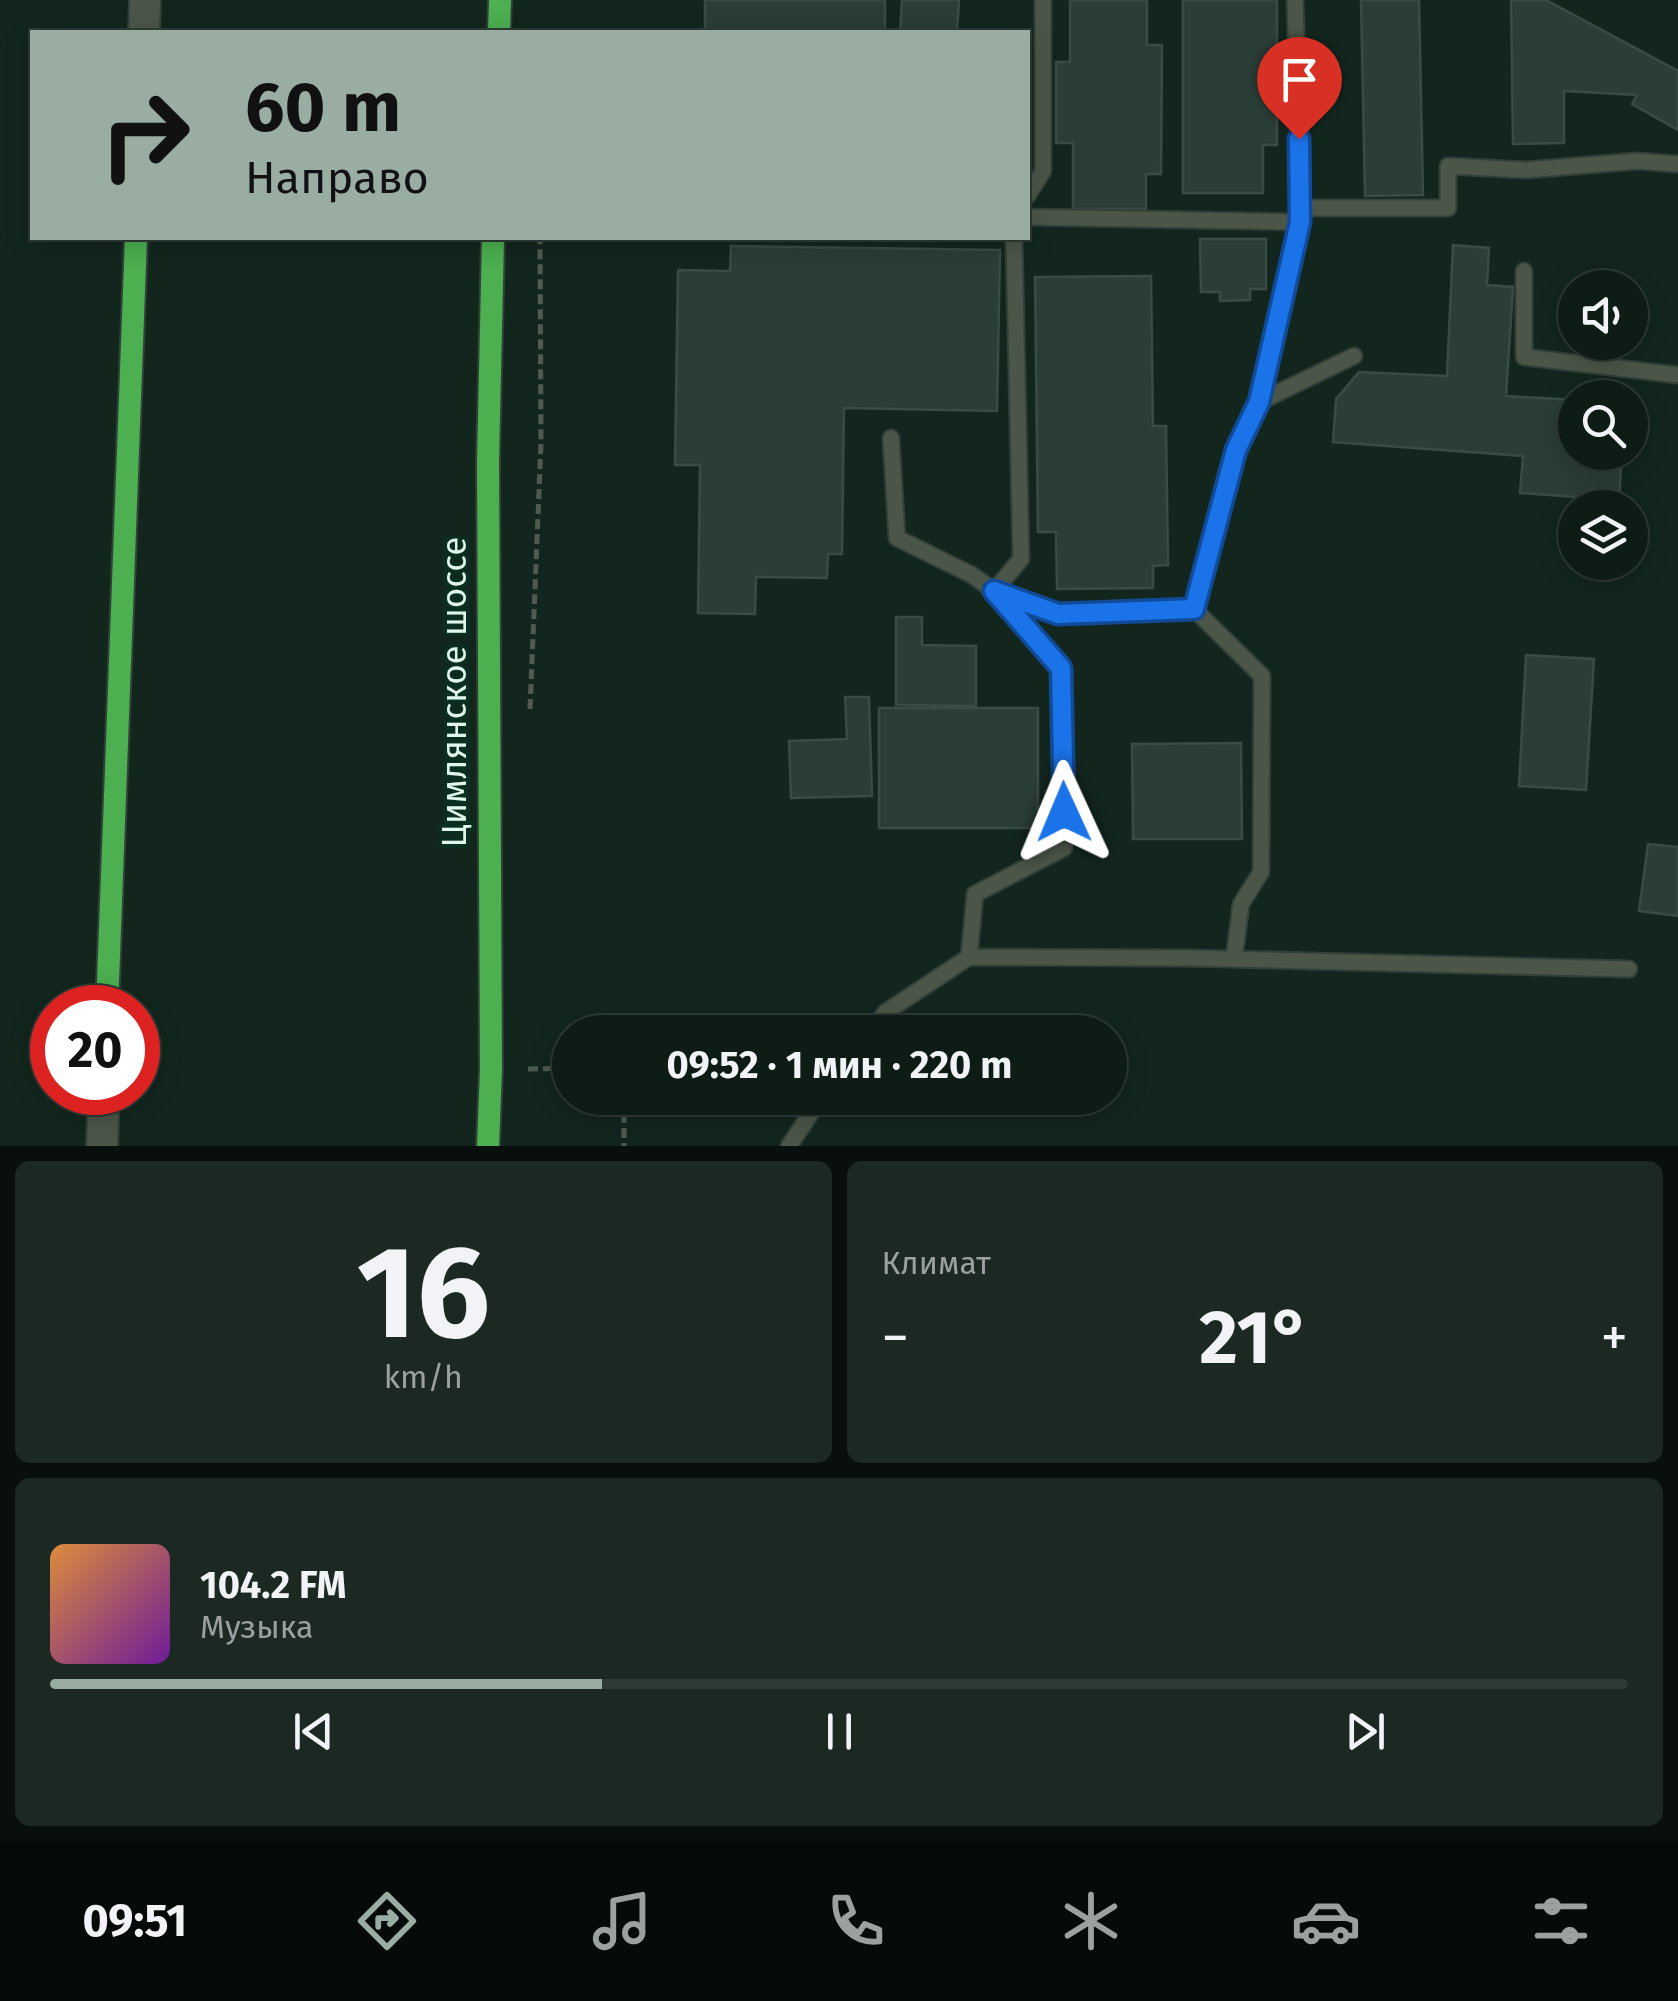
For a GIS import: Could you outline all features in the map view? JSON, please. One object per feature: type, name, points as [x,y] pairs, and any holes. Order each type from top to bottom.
[{"type":"main road","points":[[499,30],[500,0]]},
{"type":"main road","points":[[108,985],[136,240]]},
{"type":"main road","name":"Цимлянское шоссе","points":[[488,1146],[488,462],[494,240]]},
{"type":"street","points":[[144,30],[145,0]]},
{"type":"street","points":[[102,1146],[103,1115]]},
{"type":"lane","points":[[1030,192],[1042,171],[1042,0]]},
{"type":"lane","points":[[1194,609],[1236,450],[1259,402],[1300,215],[1295,0]]},
{"type":"lane","points":[[1030,217],[1300,215],[1448,208],[1448,166],[1526,170],[1638,160],[1678,164]]},
{"type":"lane","points":[[994,591],[1021,559],[1014,240]]},
{"type":"lane","points":[[1524,272],[1524,357],[1678,376]]},
{"type":"lane","points":[[1259,402],[1354,356]]},
{"type":"lane","points":[[891,438],[896,538],[972,575],[994,591],[1061,668],[1064,848],[975,894],[969,956]]},
{"type":"lane","points":[[994,591],[1058,614],[1194,609],[1262,676],[1261,872],[1241,904],[1234,959]]},
{"type":"lane","points":[[884,1015],[969,956],[1629,969]]},
{"type":"lane","points":[[790,1146],[809,1115]]},
{"type":"path","points":[[520,1069],[552,1068]]},
{"type":"path","points":[[624,1115],[624,1146]]},
{"type":"building","points":[[705,0],[885,0],[885,30],[705,30]]},
{"type":"building","points":[[902,0],[959,0],[957,30],[900,30]]},
{"type":"building","points":[[1070,0],[1147,0],[1147,45],[1162,45],[1161,174],[1146,174],[1146,209],[1073,209],[1073,143],[1056,143],[1056,62],[1070,62]]},
{"type":"building","points":[[1183,0],[1277,0],[1277,145],[1263,145],[1263,193],[1183,193]]},
{"type":"building","points":[[1361,0],[1419,0],[1423,195],[1365,196]]},
{"type":"building","points":[[1511,0],[1546,0],[1678,71],[1678,130],[1632,104],[1637,95],[1564,91],[1564,143],[1513,144]]},
{"type":"building","points":[[1200,239],[1266,239],[1266,289],[1250,289],[1250,300],[1220,301],[1220,292],[1201,292]]},
{"type":"building","points":[[1453,245],[1489,248],[1487,285],[1513,287],[1506,396],[1558,399],[1558,470],[1621,470],[1620,490],[1558,490],[1558,496],[1520,493],[1523,456],[1333,442],[1336,399],[1359,372],[1447,376]]},
{"type":"building","points":[[731,246],[1000,250],[997,411],[844,408],[842,554],[828,554],[827,578],[756,577],[755,614],[698,613],[700,465],[675,465],[678,270],[730,271]]},
{"type":"building","points":[[1151,276],[1153,426],[1166,426],[1168,565],[1153,566],[1153,588],[1057,589],[1056,532],[1038,532],[1035,277]]},
{"type":"building","points":[[896,617],[922,617],[922,645],[976,646],[976,706],[896,705]]},
{"type":"building","points":[[1526,655],[1594,659],[1586,790],[1519,786]]},
{"type":"building","points":[[845,697],[869,697],[872,796],[791,798],[789,741],[847,739]]},
{"type":"building","points":[[879,708],[1038,708],[1038,828],[879,828]]},
{"type":"building","points":[[1241,743],[1242,839],[1133,839],[1132,744]]},
{"type":"building","points":[[1648,844],[1678,847],[1678,916],[1639,911]]},
{"type":"traffic: fast","points":[[499,30],[500,0]]},
{"type":"traffic: fast","points":[[108,985],[136,240]]},
{"type":"traffic: fast","points":[[488,1146],[488,462],[493,240]]},
{"type":"route","points":[[1064,812],[1061,668],[994,591],[1058,614],[1194,609],[1236,450],[1259,402],[1300,222],[1299,139]]}]
